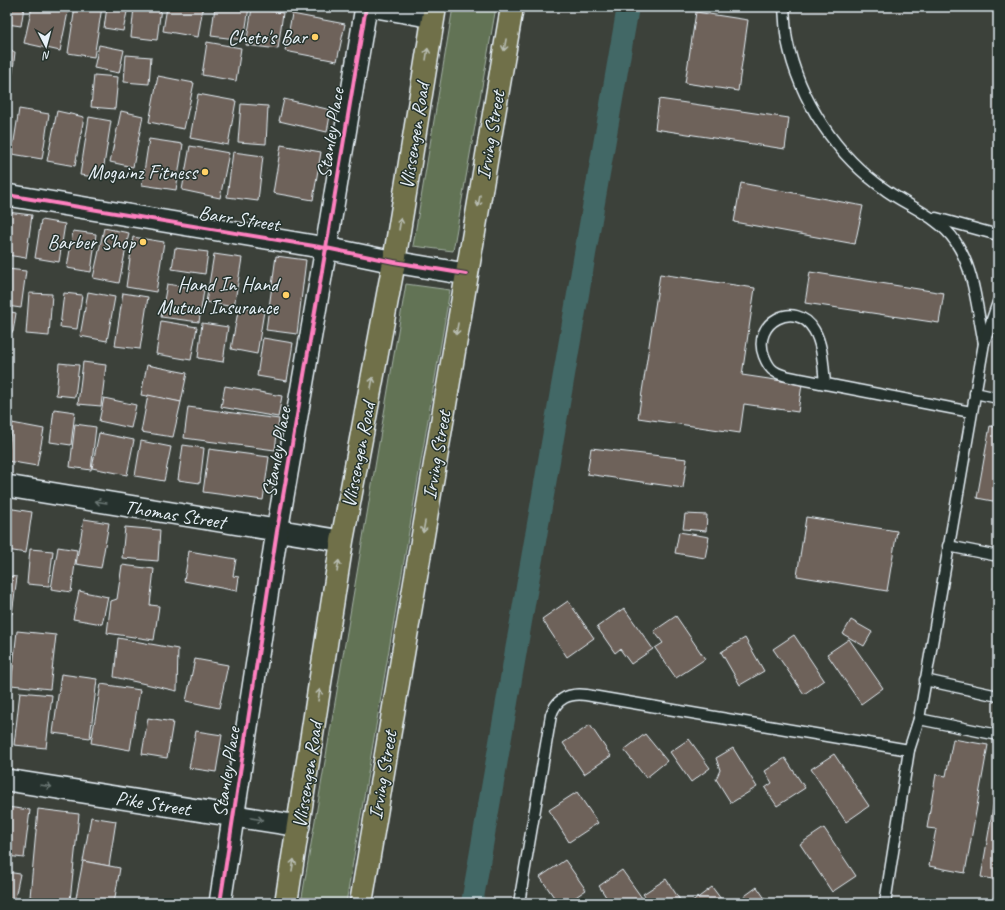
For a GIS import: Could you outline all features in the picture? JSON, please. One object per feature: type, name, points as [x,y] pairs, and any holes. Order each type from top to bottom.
[{"type":"main road","name":"Irving Street","points":[[361,903],[512,7]]},
{"type":"main road","name":"Vlissengen Road","points":[[286,903],[342,540],[394,262],[434,12]]},
{"type":"street","name":"Stanley Place","points":[[220,903],[277,531],[366,7]]},
{"type":"street","points":[[376,7],[434,12]]},
{"type":"street","name":"Barr Street","points":[[7,195],[326,248],[394,262],[466,274]]},
{"type":"street","name":"Thomas Street","points":[[7,486],[277,531],[342,540]]},
{"type":"street","name":"Pike Street","points":[[7,780],[299,826]]},
{"type":"lane","points":[[784,7],[787,40],[794,68],[816,115],[831,136],[856,165],[882,187],[942,226],[955,241],[963,256],[972,286],[984,344]]},
{"type":"lane","points":[[922,212],[956,225],[998,235]]},
{"type":"lane","points":[[886,903],[909,750],[919,719],[974,393],[984,344],[998,302]]},
{"type":"lane","points":[[824,384],[820,346],[810,325],[802,318],[789,316],[772,322],[764,332],[761,339],[764,356],[772,370],[782,375],[824,384],[971,412]]},
{"type":"lane","points":[[974,393],[998,398]]},
{"type":"lane","points":[[948,546],[998,556]]},
{"type":"lane","points":[[925,680],[998,696]]},
{"type":"lane","points":[[519,903],[551,715],[558,702],[571,694],[586,695],[909,750]]},
{"type":"lane","points":[[919,719],[998,735]]},
{"type":"green space","points":[[453,7],[496,7],[453,251],[413,246]]},
{"type":"green space","points":[[406,284],[450,290],[346,903],[301,903]]},
{"type":"building","points":[[7,7],[24,7],[21,26],[7,24]]},
{"type":"building","points":[[32,7],[69,7],[60,51],[24,43]]},
{"type":"building","points":[[75,7],[102,7],[94,57],[68,53]]},
{"type":"building","points":[[107,7],[128,7],[123,31],[104,28]]},
{"type":"building","points":[[134,7],[161,7],[157,40],[131,37]]},
{"type":"building","points":[[167,7],[203,7],[198,37],[163,31]]},
{"type":"building","points":[[215,7],[249,7],[244,40],[211,36]]},
{"type":"building","points":[[252,8],[283,13],[278,49],[246,45]]},
{"type":"building","points":[[696,12],[748,20],[738,91],[685,83]]},
{"type":"building","name":"Cheto's Bar","points":[[292,14],[345,24],[337,61],[285,51]]},
{"type":"building","points":[[207,42],[241,48],[236,81],[202,75]]},
{"type":"building","points":[[99,45],[124,50],[119,73],[94,68]]},
{"type":"building","points":[[7,51],[15,52],[11,89],[7,88]]},
{"type":"building","points":[[126,55],[151,57],[149,84],[124,82]]},
{"type":"building","points":[[94,75],[118,77],[115,109],[91,107]]},
{"type":"building","points":[[158,76],[194,83],[184,129],[149,122]]},
{"type":"building","points":[[198,94],[236,101],[228,145],[190,138]]},
{"type":"building","points":[[284,99],[331,110],[327,132],[279,121]]},
{"type":"building","points":[[659,99],[789,118],[785,149],[655,129]]},
{"type":"building","points":[[241,104],[268,106],[266,144],[238,142]]},
{"type":"building","points":[[19,109],[49,114],[42,159],[12,154]]},
{"type":"building","points":[[57,111],[84,117],[75,166],[47,161]]},
{"type":"building","points":[[121,111],[143,116],[133,167],[110,162]]},
{"type":"building","points":[[89,117],[111,121],[102,178],[80,175]]},
{"type":"building","points":[[149,139],[183,144],[176,190],[142,185]]},
{"type":"building","points":[[281,145],[321,152],[313,200],[273,193]]},
{"type":"building","name":"Mogainz Fitness","points":[[190,146],[229,153],[220,198],[182,190]]},
{"type":"building","points":[[233,152],[263,156],[258,201],[227,197]]},
{"type":"building","points":[[741,183],[863,206],[855,244],[734,222]]},
{"type":"building","points":[[7,212],[32,215],[26,258],[7,255]]},
{"type":"building","points":[[41,220],[65,224],[59,262],[35,258]]},
{"type":"building","points":[[104,228],[129,233],[119,283],[93,278]]},
{"type":"building","points":[[73,231],[96,234],[91,272],[67,268]]},
{"type":"building","points":[[133,237],[164,242],[156,292],[126,287]]},
{"type":"building","points":[[175,248],[208,252],[205,274],[172,269]]},
{"type":"building","points":[[214,254],[242,258],[234,307],[206,302]]},
{"type":"building","name":"Hand In Hand Mutual Insurance","points":[[276,256],[306,260],[297,334],[266,330]]},
{"type":"building","points":[[7,269],[26,271],[21,308],[7,306]]},
{"type":"building","points":[[810,272],[944,293],[939,323],[805,303]]},
{"type":"building","points":[[660,274],[755,288],[742,375],[802,384],[798,412],[744,404],[740,433],[638,418]]},
{"type":"building","points":[[167,284],[204,290],[199,322],[161,317]]},
{"type":"building","points":[[88,292],[115,297],[107,341],[80,336]]},
{"type":"building","points":[[29,293],[52,294],[49,336],[26,334]]},
{"type":"building","points":[[64,293],[82,295],[77,329],[60,327]]},
{"type":"building","points":[[123,293],[148,297],[140,349],[115,346]]},
{"type":"building","points":[[239,306],[264,311],[257,354],[231,349]]},
{"type":"building","points":[[7,311],[16,313],[13,332],[7,331]]},
{"type":"building","points":[[161,321],[197,327],[191,360],[156,354]]},
{"type":"building","points":[[202,323],[228,327],[223,362],[198,358]]},
{"type":"building","points":[[263,338],[293,343],[287,381],[257,376]]},
{"type":"building","points":[[7,359],[10,360],[8,389],[7,389]]},
{"type":"building","points":[[83,362],[106,365],[101,406],[78,404]]},
{"type":"building","points":[[59,363],[79,365],[75,397],[56,395]]},
{"type":"building","points":[[147,365],[187,373],[181,402],[141,395]]},
{"type":"building","points":[[225,386],[282,396],[278,417],[221,407]]},
{"type":"building","points":[[148,395],[181,402],[173,437],[141,432]]},
{"type":"building","points":[[104,398],[136,405],[131,428],[99,421]]},
{"type":"building","points":[[188,407],[279,419],[275,450],[184,438]]},
{"type":"building","points":[[54,409],[75,412],[71,445],[50,442]]},
{"type":"building","points":[[12,423],[44,429],[37,466],[7,461]]},
{"type":"building","points":[[75,424],[96,427],[91,470],[70,467]]},
{"type":"building","points":[[990,426],[998,428],[998,502],[977,498]]},
{"type":"building","points":[[99,433],[134,440],[127,475],[92,468]]},
{"type":"building","points":[[141,441],[171,447],[164,481],[135,476]]},
{"type":"building","points":[[183,445],[204,448],[200,483],[178,480]]},
{"type":"building","points":[[591,448],[687,459],[683,488],[587,474]]},
{"type":"building","points":[[209,449],[269,457],[263,500],[203,492]]},
{"type":"building","points":[[7,508],[32,512],[26,553],[7,550]]},
{"type":"building","points":[[685,514],[707,515],[706,531],[683,529]]},
{"type":"building","points":[[806,517],[897,531],[887,591],[797,576]]},
{"type":"building","points":[[84,519],[109,523],[101,568],[76,564]]},
{"type":"building","points":[[125,527],[160,530],[158,561],[122,558]]},
{"type":"building","points":[[679,532],[709,537],[705,558],[675,553]]},
{"type":"building","points":[[58,547],[77,550],[71,592],[51,589]]},
{"type":"building","points":[[30,549],[53,551],[49,586],[27,584]]},
{"type":"building","points":[[189,551],[236,559],[233,576],[239,577],[237,591],[184,581]]},
{"type":"building","points":[[122,565],[154,569],[150,605],[159,606],[154,640],[107,633],[111,601],[117,599]]},
{"type":"building","points":[[7,576],[17,577],[12,614],[7,613]]},
{"type":"building","points":[[79,591],[108,597],[102,624],[73,619]]},
{"type":"building","points":[[568,601],[594,638],[567,657],[542,619]]},
{"type":"building","points":[[624,608],[653,649],[631,664],[620,649],[615,653],[597,627]]},
{"type":"building","points":[[676,616],[705,659],[676,678],[655,648],[663,643],[654,631]]},
{"type":"building","points":[[851,620],[872,632],[864,646],[843,634]]},
{"type":"building","points":[[17,631],[56,635],[50,689],[11,685]]},
{"type":"building","points":[[794,635],[824,680],[804,694],[773,649]]},
{"type":"building","points":[[118,638],[178,649],[177,691],[114,677]]},
{"type":"building","points":[[745,638],[764,671],[740,685],[721,652]]},
{"type":"building","points":[[849,639],[883,688],[861,704],[827,654]]},
{"type":"building","points":[[195,659],[228,665],[219,708],[186,701]]},
{"type":"building","points":[[61,674],[97,679],[90,738],[53,733]]},
{"type":"building","points":[[101,684],[140,690],[130,750],[91,743]]},
{"type":"building","points":[[20,692],[52,695],[46,748],[14,745]]},
{"type":"building","points":[[148,718],[173,722],[167,758],[142,754]]},
{"type":"building","points":[[590,725],[611,756],[584,774],[563,743]]},
{"type":"building","points":[[196,731],[222,735],[216,772],[189,768]]},
{"type":"building","points":[[645,734],[667,761],[646,778],[624,750]]},
{"type":"building","points":[[689,739],[710,768],[691,782],[670,752]]},
{"type":"building","points":[[953,739],[988,745],[965,873],[929,866],[936,829],[927,828],[936,774],[946,776]]},
{"type":"building","points":[[733,748],[757,787],[731,803],[716,779],[720,770],[716,758]]},
{"type":"building","points":[[834,754],[869,806],[846,822],[811,769]]},
{"type":"building","points":[[785,758],[805,788],[777,806],[765,788],[772,783],[765,771]]},
{"type":"building","points":[[998,778],[998,880],[981,877]]},
{"type":"building","points":[[577,792],[598,823],[569,842],[549,810]]},
{"type":"building","points":[[7,807],[30,810],[24,858],[7,856]]},
{"type":"building","points":[[38,809],[79,814],[70,901],[30,897]]},
{"type":"building","points":[[91,817],[116,821],[109,866],[83,861]]},
{"type":"building","points":[[824,828],[856,876],[832,892],[800,844]]},
{"type":"building","points":[[565,860],[586,890],[567,903],[558,903],[540,877]]},
{"type":"building","points":[[83,861],[120,868],[114,903],[75,903]]},
{"type":"building","points":[[622,870],[642,898],[635,903],[610,903],[599,886]]},
{"type":"building","points":[[7,872],[20,874],[14,903],[7,903]]},
{"type":"building","points":[[666,879],[682,903],[650,903],[643,894]]},
{"type":"building","points":[[712,887],[724,903],[691,903]]},
{"type":"building","points":[[757,887],[768,903],[735,903]]},
{"type":"waterway","points":[[472,903],[628,7]]},
{"type":"cycle path","points":[[220,903],[277,531],[366,7]]},
{"type":"cycle path","points":[[7,195],[326,248],[394,262],[466,274]]},
{"type":"place","name":"Cheto's Bar","points":[[315,37]]},
{"type":"place","name":"Mogainz Fitness","points":[[205,172]]},
{"type":"place","name":"Barber Shop","points":[[143,242]]},
{"type":"place","name":"Hand In Hand Mutual Insurance","points":[[286,295]]}]
